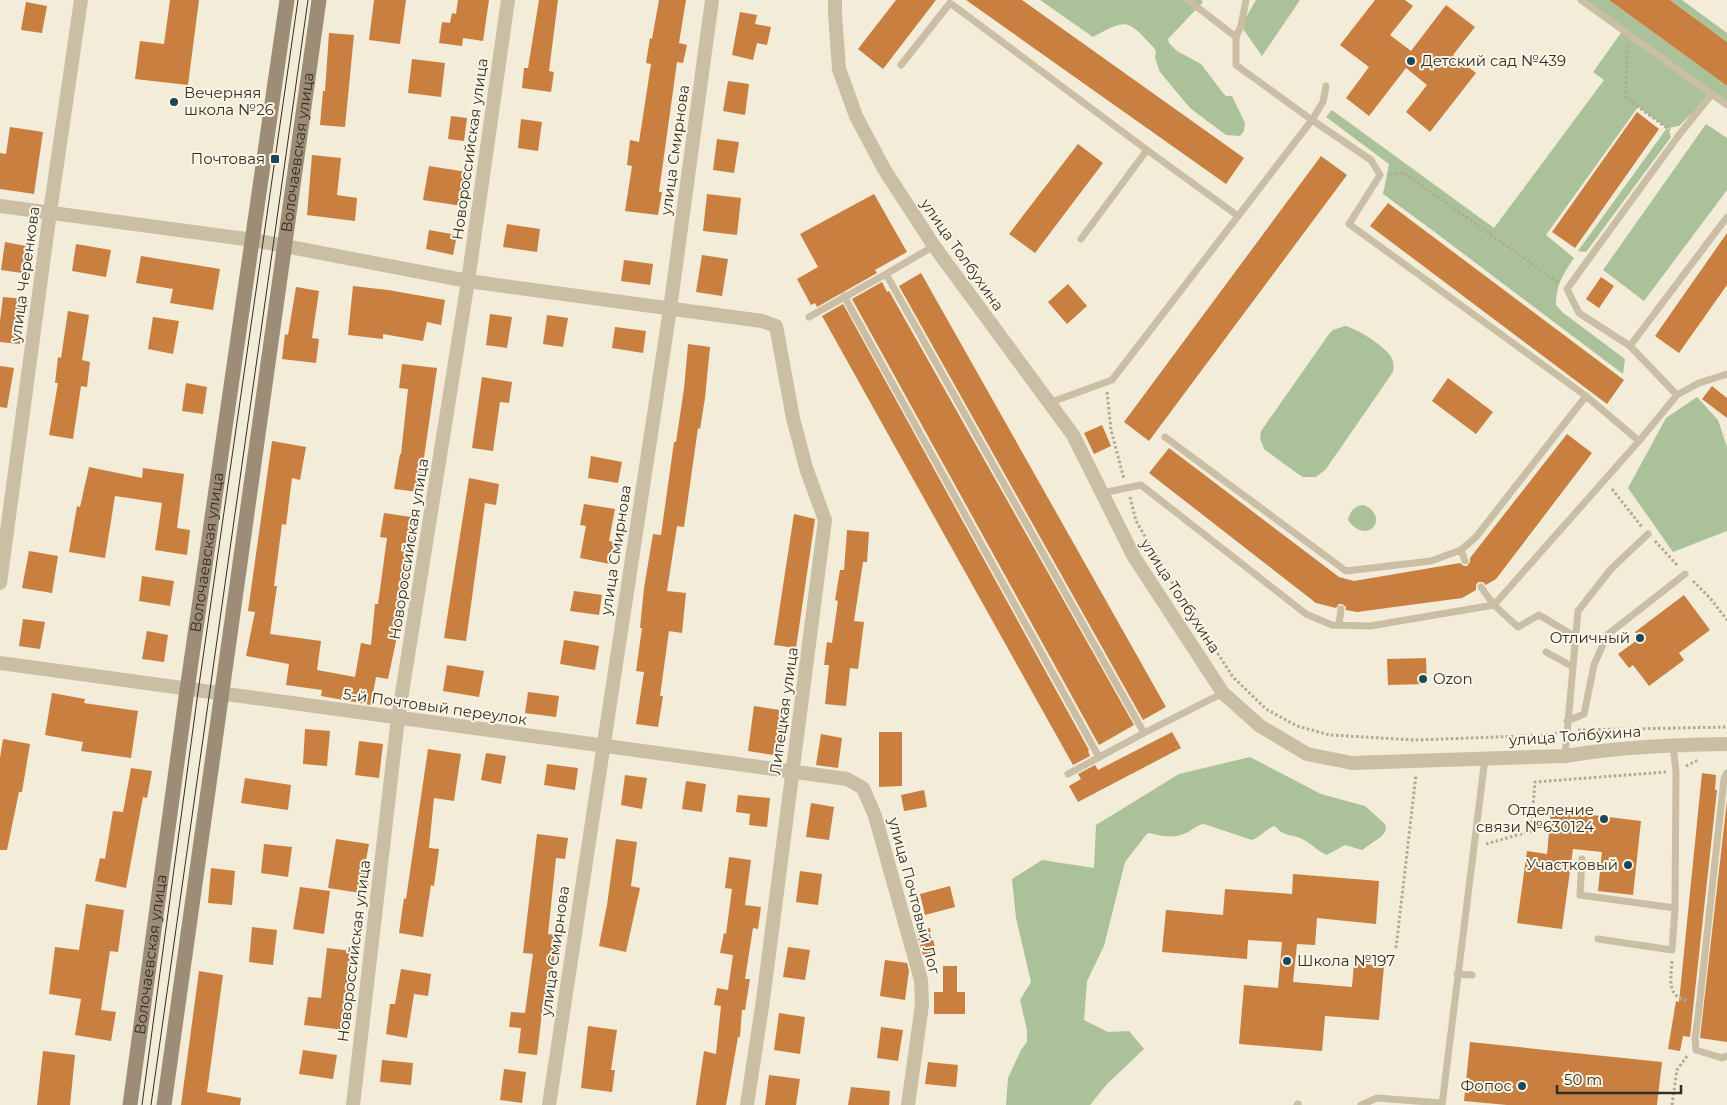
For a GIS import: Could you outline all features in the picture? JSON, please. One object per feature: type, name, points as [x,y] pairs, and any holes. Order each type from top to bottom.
[{"type":"main road","name":"Волочаевская улица","points":[[130,1105],[187,690],[287,0]]},
{"type":"main road","name":"Волочаевская улица","points":[[164,1105],[319,0]]},
{"type":"street","name":"улица Черенкова","points":[[0,583],[50,212],[82,0]]},
{"type":"street","name":"Новороссийская улица","points":[[353,1105],[398,718],[468,281],[508,0]]},
{"type":"street","name":"улица Смирнова","points":[[549,1105],[670,309],[712,0]]},
{"type":"street","name":"улица Толбухина","points":[[835,0],[839,69],[856,116],[884,169],[934,246],[1073,435],[1134,558],[1223,692],[1260,726],[1307,754],[1352,763],[1565,756],[1673,744],[1727,744]]},
{"type":"street","points":[[0,206],[253,240],[468,281],[670,309]]},
{"type":"street","name":"Липецкая улица","points":[[670,309],[762,321],[776,326],[793,418],[806,468],[825,520],[763,1000],[747,1105]]},
{"type":"street","name":"5-й Почтовый переулок","points":[[0,663],[602,747],[847,779],[863,788]]},
{"type":"street","name":"улица Почтовый Лог","points":[[863,788],[875,816],[921,980],[922,1005],[908,1105]]},
{"type":"lane","points":[[1188,0],[1236,37]]},
{"type":"lane","points":[[1246,0],[1241,26],[1236,37],[1236,65],[1371,160],[1380,174],[1349,224],[1586,396],[1639,441]]},
{"type":"lane","points":[[1581,0],[1727,105]]},
{"type":"lane","points":[[901,65],[950,3],[1238,216]]},
{"type":"lane","points":[[1049,403],[1112,380],[1312,120],[1323,102],[1326,86]]},
{"type":"lane","points":[[1676,395],[1630,346],[1579,313],[1567,289],[1679,135],[1712,94]]},
{"type":"lane","points":[[1081,239],[1147,150]]},
{"type":"lane","points":[[1630,346],[1727,217]]},
{"type":"lane","points":[[809,316],[934,246]]},
{"type":"lane","points":[[886,274],[1144,732]]},
{"type":"lane","points":[[844,296],[1099,757]]},
{"type":"lane","points":[[1102,493],[1141,485],[1306,614],[1332,624],[1370,626],[1494,605],[1639,441],[1676,395],[1699,383],[1727,374]]},
{"type":"lane","points":[[1165,438],[1346,575],[1431,561],[1461,550],[1476,537],[1586,396]]},
{"type":"lane","points":[[1565,756],[1578,611],[1611,568],[1648,534]]},
{"type":"lane","points":[[1461,550],[1465,561]]},
{"type":"lane","points":[[1567,721],[1584,714],[1594,665],[1607,635],[1685,574]]},
{"type":"lane","points":[[1482,587],[1494,605],[1518,627],[1539,615],[1576,636]]},
{"type":"lane","points":[[1339,625],[1341,609]]},
{"type":"lane","points":[[1546,652],[1573,667]]},
{"type":"lane","points":[[1068,774],[1144,732],[1223,692]]},
{"type":"lane","points":[[1598,939],[1672,950],[1675,908],[1676,772],[1673,744]]},
{"type":"lane","points":[[1361,1105],[1376,1098],[1442,1104],[1484,758]]},
{"type":"lane","points":[[1727,773],[1724,779],[1695,1038],[1696,1050],[1722,1058],[1727,1056]]},
{"type":"lane","points":[[1582,859],[1580,895],[1675,908]]},
{"type":"lane","points":[[1457,974],[1472,976]]},
{"type":"path","points":[[1628,33],[1626,98],[1679,135]]},
{"type":"path","points":[[1380,174],[1404,173],[1567,289]]},
{"type":"path","points":[[1106,382],[1111,430],[1136,521],[1176,589],[1233,677],[1266,710],[1297,726],[1330,735],[1415,740],[1549,736],[1567,730],[1727,727]]},
{"type":"path","points":[[1604,480],[1648,534],[1710,598],[1727,620]]},
{"type":"path","points":[[1396,948],[1418,761],[1415,740]]},
{"type":"path","points":[[1486,844],[1531,831],[1535,782],[1676,772],[1701,758]]},
{"type":"path","points":[[1672,950],[1674,995],[1679,1000],[1700,1003]]},
{"type":"path","points":[[1672,1105],[1677,1070],[1685,1058],[1696,1050]]},
{"type":"green space","points":[[1040,0],[1201,0],[1203,2],[1168,39],[1169,43],[1177,51],[1201,64],[1223,93],[1226,96],[1232,96],[1245,123],[1244,131],[1240,136],[1226,135],[1190,108],[1160,72],[1154,48],[1132,27],[1121,24],[1093,37]]},
{"type":"green space","points":[[1256,0],[1300,0],[1262,56],[1241,26]]},
{"type":"green space","points":[[1582,0],[1609,0],[1727,86],[1727,104],[1712,94],[1679,126],[1668,128],[1671,137],[1586,252],[1578,251],[1667,128],[1638,107],[1546,235],[1574,258],[1561,280],[1557,291],[1556,305],[1562,312],[1625,359],[1623,374],[1383,194],[1389,164],[1326,117],[1332,110],[1494,228],[1604,80],[1593,72],[1623,30]]},
{"type":"green space","points":[[1670,0],[1682,0],[1727,33],[1727,42]]},
{"type":"green space","points":[[1706,124],[1727,138],[1727,190],[1644,301],[1603,270]]},
{"type":"green space","points":[[1345,326],[1363,334],[1383,348],[1392,359],[1394,364],[1393,372],[1326,469],[1316,477],[1303,477],[1264,449],[1260,438],[1261,431],[1329,334],[1333,330]]},
{"type":"green space","points":[[1697,397],[1718,420],[1727,447],[1727,531],[1673,552],[1628,488],[1666,418]]},
{"type":"green space","points":[[1364,505],[1372,510],[1376,516],[1376,522],[1369,530],[1362,531],[1355,528],[1348,520],[1353,509]]},
{"type":"green space","points":[[1250,757],[1321,794],[1365,806],[1385,824],[1386,830],[1382,836],[1362,850],[1345,845],[1327,855],[1304,840],[1284,833],[1275,826],[1252,840],[1204,824],[1177,836],[1149,833],[1146,835],[1125,862],[1104,946],[1087,981],[1084,1020],[1108,1032],[1129,1031],[1144,1049],[1107,1084],[1090,1105],[1006,1105],[1008,1078],[1021,1050],[1027,1042],[1027,1030],[1020,1000],[1031,982],[1016,918],[1012,879],[1042,860],[1094,868],[1096,825],[1179,774]]},
{"type":"building","points":[[170,0],[199,0],[188,85],[135,79],[140,41],[164,44]]},
{"type":"building","points":[[374,0],[406,0],[400,44],[369,40]]},
{"type":"building","points":[[458,0],[489,0],[483,41],[463,38],[462,46],[439,43],[442,22],[450,23],[452,13],[456,14]]},
{"type":"building","points":[[539,0],[558,0],[549,71],[554,72],[551,92],[522,88],[524,68],[528,68]]},
{"type":"building","points":[[659,0],[686,0],[679,43],[687,45],[683,63],[677,62],[659,192],[662,192],[658,215],[625,211],[632,166],[627,165],[630,140],[639,142],[651,64],[646,63]]},
{"type":"building","points":[[896,0],[936,0],[883,69],[858,49]]},
{"type":"building","points":[[966,0],[1022,0],[1244,158],[1226,184]]},
{"type":"building","name":"Детский сад №439","points":[[1375,0],[1405,0],[1413,6],[1390,35],[1411,51],[1446,5],[1475,27],[1453,55],[1476,73],[1430,132],[1406,112],[1427,85],[1406,68],[1369,116],[1346,98],[1369,67],[1340,45]]},
{"type":"building","points":[[1609,0],[1670,0],[1727,42],[1727,86]]},
{"type":"building","points":[[26,2],[47,6],[42,33],[21,30]]},
{"type":"building","points":[[740,12],[757,15],[755,24],[771,27],[767,45],[757,43],[753,60],[732,55]]},
{"type":"building","points":[[329,33],[354,35],[345,127],[320,125],[323,91],[325,91]]},
{"type":"building","points":[[412,59],[445,63],[441,97],[408,93]]},
{"type":"building","points":[[728,81],[749,84],[745,115],[723,111]]},
{"type":"building","points":[[1637,112],[1659,129],[1575,248],[1552,232]]},
{"type":"building","points":[[451,116],[467,118],[464,141],[448,139]]},
{"type":"building","points":[[521,119],[542,122],[538,151],[518,148]]},
{"type":"building","points":[[10,127],[43,132],[34,194],[0,189],[0,153],[6,154]]},
{"type":"building","points":[[717,139],[739,142],[734,173],[713,170]]},
{"type":"building","points":[[1078,144],[1103,163],[1035,253],[1009,234]]},
{"type":"building","points":[[312,155],[341,158],[337,195],[357,198],[355,221],[307,215]]},
{"type":"building","points":[[1321,156],[1347,175],[1149,441],[1124,422]]},
{"type":"building","points":[[429,166],[467,172],[462,206],[423,200]]},
{"type":"building","points":[[707,194],[741,198],[737,235],[703,231]]},
{"type":"building","points":[[874,194],[907,252],[875,270],[877,273],[817,307],[815,303],[811,305],[797,279],[818,267],[800,234]]},
{"type":"building","points":[[1388,203],[1624,380],[1607,404],[1370,226]]},
{"type":"building","points":[[507,224],[540,229],[537,252],[503,247]]},
{"type":"building","points":[[429,230],[457,235],[453,255],[426,249]]},
{"type":"building","points":[[1727,233],[1727,285],[1679,353],[1655,336]]},
{"type":"building","points":[[5,242],[26,246],[22,273],[1,270]]},
{"type":"building","points":[[76,244],[111,250],[106,277],[72,271]]},
{"type":"building","points":[[702,255],[728,259],[722,296],[696,292]]},
{"type":"building","points":[[141,256],[220,269],[213,310],[170,303],[173,289],[136,283]]},
{"type":"building","points":[[624,260],[653,264],[650,285],[621,281]]},
{"type":"building","points":[[921,273],[1166,707],[1143,720],[899,286]]},
{"type":"building","points":[[1601,277],[1614,286],[1599,308],[1586,299]]},
{"type":"building","points":[[882,282],[887,292],[889,291],[1134,725],[1099,745],[852,299]]},
{"type":"building","points":[[1068,284],[1087,306],[1067,324],[1048,302]]},
{"type":"building","points":[[353,286],[445,300],[441,325],[427,322],[423,341],[383,334],[383,339],[348,335]]},
{"type":"building","points":[[296,287],[319,291],[312,338],[319,339],[316,363],[282,359],[285,334],[288,335]]},
{"type":"building","points":[[3,297],[25,299],[20,344],[0,342]]},
{"type":"building","points":[[843,304],[1089,750],[1090,756],[1073,765],[822,316]]},
{"type":"building","points":[[68,311],[89,315],[82,360],[90,362],[87,387],[81,386],[73,439],[49,435],[58,383],[55,383],[58,357],[61,358]]},
{"type":"building","points":[[490,314],[512,317],[507,348],[486,345]]},
{"type":"building","points":[[547,315],[568,318],[563,347],[543,344]]},
{"type":"building","points":[[153,317],[179,321],[173,354],[148,349]]},
{"type":"building","points":[[615,327],[646,331],[643,353],[612,348]]},
{"type":"building","points":[[688,344],[710,347],[705,398],[700,429],[698,428],[684,527],[677,526],[667,591],[686,593],[682,633],[669,631],[660,696],[663,696],[658,727],[636,724],[644,672],[636,671],[642,628],[640,628],[644,588],[653,534],[661,535],[674,442],[676,442],[684,389]]},
{"type":"building","points":[[402,364],[437,368],[419,492],[394,489],[401,454],[408,389],[399,388]]},
{"type":"building","points":[[0,366],[14,368],[7,408],[0,407]]},
{"type":"building","points":[[482,377],[512,382],[509,403],[500,402],[493,451],[472,448]]},
{"type":"building","points":[[1448,378],[1493,412],[1476,434],[1432,401]]},
{"type":"building","points":[[186,383],[207,387],[203,414],[182,411]]},
{"type":"building","points":[[1712,386],[1727,398],[1727,418],[1702,399]]},
{"type":"building","points":[[1102,425],[1111,446],[1094,454],[1084,433]]},
{"type":"building","points":[[1567,434],[1592,453],[1496,579],[1486,585],[1483,582],[1478,582],[1476,590],[1462,598],[1357,612],[1346,610],[1346,607],[1342,604],[1339,604],[1336,608],[1316,603],[1149,473],[1169,448],[1339,577],[1354,581],[1460,563],[1467,566],[1470,558]]},
{"type":"building","points":[[272,441],[306,447],[300,480],[292,478],[286,525],[282,524],[274,586],[277,586],[270,634],[321,641],[317,670],[355,677],[361,643],[371,645],[375,604],[378,604],[387,538],[380,537],[384,513],[418,518],[415,542],[411,541],[405,587],[401,587],[396,641],[388,679],[376,677],[371,705],[321,696],[322,690],[286,685],[289,664],[246,656],[255,612],[248,611]]},
{"type":"building","points":[[591,456],[622,462],[618,483],[588,478]]},
{"type":"building","points":[[89,467],[142,478],[143,468],[184,474],[177,528],[190,530],[187,555],[155,550],[162,503],[115,496],[105,558],[69,552],[77,506],[80,507]]},
{"type":"building","points":[[469,478],[499,484],[496,505],[485,503],[466,641],[444,638]]},
{"type":"building","points":[[584,504],[615,509],[609,541],[614,542],[610,564],[580,558],[586,526],[580,525]]},
{"type":"building","points":[[794,514],[815,519],[796,648],[774,645]]},
{"type":"building","points":[[847,530],[869,532],[867,562],[863,562],[854,621],[864,622],[858,669],[850,668],[846,706],[825,704],[829,665],[824,665],[827,642],[832,643],[838,601],[835,600],[840,570],[844,570]]},
{"type":"building","points":[[29,551],[58,556],[52,593],[22,588]]},
{"type":"building","points":[[142,576],[174,581],[170,606],[139,601]]},
{"type":"building","points":[[574,591],[602,595],[599,615],[570,611]]},
{"type":"building","points":[[1684,595],[1710,630],[1679,653],[1684,660],[1649,686],[1633,665],[1629,668],[1618,654],[1640,638],[1635,632]]},
{"type":"building","points":[[23,619],[45,622],[40,649],[19,646]]},
{"type":"building","points":[[147,631],[168,635],[164,662],[142,659]]},
{"type":"building","points":[[564,640],[599,646],[595,670],[560,664]]},
{"type":"building","points":[[1426,658],[1427,684],[1388,685],[1387,659]]},
{"type":"building","points":[[447,665],[484,671],[479,697],[443,691]]},
{"type":"building","points":[[528,692],[559,696],[556,717],[525,713]]},
{"type":"building","points":[[52,693],[85,699],[84,703],[138,711],[131,758],[81,751],[83,742],[45,735]]},
{"type":"building","points":[[754,706],[786,711],[779,756],[748,751]]},
{"type":"building","points":[[305,729],[330,731],[327,766],[303,764]]},
{"type":"building","points":[[879,732],[902,732],[902,786],[879,787]]},
{"type":"building","points":[[1172,732],[1181,748],[1078,802],[1069,786],[1081,779],[1078,774],[1095,765],[1098,770]]},
{"type":"building","points":[[821,734],[842,738],[838,768],[816,765]]},
{"type":"building","points":[[3,739],[30,744],[22,792],[19,792],[7,850],[0,850],[0,758]]},
{"type":"building","points":[[359,741],[383,744],[379,778],[355,775]]},
{"type":"building","points":[[428,749],[461,754],[454,801],[434,798],[429,848],[439,849],[434,886],[431,885],[423,937],[399,933],[404,898],[406,899]]},
{"type":"building","points":[[486,753],[506,756],[501,784],[481,780]]},
{"type":"building","points":[[547,764],[578,768],[575,790],[544,785]]},
{"type":"building","points":[[131,768],[152,771],[147,798],[143,797],[126,888],[95,881],[100,858],[105,859],[113,811],[123,812]]},
{"type":"building","points":[[1702,773],[1716,775],[1715,790],[1717,790],[1690,1037],[1683,1036],[1680,1051],[1668,1049],[1676,1001],[1679,1002]]},
{"type":"building","points":[[625,775],[647,778],[642,809],[621,805]]},
{"type":"building","points":[[245,778],[291,785],[288,810],[241,803]]},
{"type":"building","points":[[686,781],[706,784],[702,812],[682,809]]},
{"type":"building","points":[[924,790],[927,807],[904,811],[901,795]]},
{"type":"building","points":[[738,795],[770,798],[767,827],[749,825],[750,814],[736,812]]},
{"type":"building","points":[[1727,800],[1727,1042],[1700,1038]]},
{"type":"building","points":[[811,803],[834,807],[829,840],[806,837]]},
{"type":"building","points":[[1551,810],[1641,821],[1633,895],[1598,891],[1602,852],[1573,849],[1562,929],[1517,923],[1527,851],[1547,854]]},
{"type":"building","points":[[537,834],[568,838],[565,859],[556,858],[548,934],[557,935],[548,1005],[543,1004],[537,1055],[518,1053],[521,1028],[509,1027],[511,1012],[525,1013],[533,954],[523,953]]},
{"type":"building","points":[[336,839],[369,844],[365,866],[371,867],[367,894],[328,888]]},
{"type":"building","points":[[616,839],[637,842],[631,886],[640,888],[626,952],[599,946]]},
{"type":"building","points":[[264,844],[292,847],[288,877],[261,873]]},
{"type":"building","points":[[729,857],[751,860],[745,905],[761,907],[758,929],[753,928],[745,979],[750,979],[745,1010],[742,1010],[740,1037],[738,1037],[726,1105],[696,1105],[704,1051],[716,1054],[721,1006],[714,1005],[717,988],[728,990],[733,955],[720,953],[724,933],[726,934],[732,889],[725,888]]},
{"type":"building","points":[[211,868],[235,871],[232,905],[208,903]]},
{"type":"building","points":[[800,871],[822,874],[818,905],[796,902]]},
{"type":"building","name":"Школа №197","points":[[1293,874],[1379,881],[1376,924],[1317,918],[1315,945],[1297,944],[1293,982],[1352,987],[1354,963],[1384,966],[1379,1020],[1325,1016],[1322,1051],[1239,1044],[1244,985],[1278,988],[1282,942],[1248,940],[1247,959],[1162,952],[1166,910],[1223,915],[1225,889],[1292,894]]},
{"type":"building","points":[[950,886],[955,907],[925,915],[920,894]]},
{"type":"building","points":[[300,887],[330,891],[324,934],[293,929]]},
{"type":"building","points":[[86,904],[124,910],[118,952],[110,951],[101,1010],[116,1012],[111,1041],[75,1035],[81,999],[49,994],[55,947],[79,950]]},
{"type":"building","points":[[252,927],[277,930],[273,965],[249,962]]},
{"type":"building","points":[[930,928],[936,951],[923,955],[916,931]]},
{"type":"building","points":[[788,947],[810,950],[805,980],[783,977]]},
{"type":"building","points":[[327,948],[352,951],[345,1001],[348,1002],[344,1030],[304,1025],[308,997],[321,998]]},
{"type":"building","points":[[885,960],[907,963],[909,971],[905,1000],[880,996]]},
{"type":"building","points":[[943,966],[957,966],[957,992],[965,992],[965,1014],[934,1014],[934,992],[943,992]]},
{"type":"building","points":[[401,969],[431,974],[428,996],[414,994],[407,1038],[386,1034],[390,1004],[395,1004]]},
{"type":"building","points":[[199,971],[223,975],[207,1092],[241,1098],[240,1105],[181,1105]]},
{"type":"building","points":[[779,1013],[805,1017],[800,1054],[774,1050]]},
{"type":"building","points":[[588,1026],[617,1030],[611,1070],[615,1070],[612,1092],[581,1088]]},
{"type":"building","points":[[881,1027],[903,1030],[898,1061],[877,1058]]},
{"type":"building","points":[[1470,1042],[1662,1062],[1657,1105],[1507,1105],[1464,1101]]},
{"type":"building","points":[[303,1050],[337,1055],[333,1079],[299,1074]]},
{"type":"building","points":[[43,1051],[75,1055],[70,1105],[37,1105]]},
{"type":"building","points":[[382,1060],[413,1063],[411,1085],[380,1082]]},
{"type":"building","points":[[928,1062],[958,1065],[956,1087],[925,1084]]},
{"type":"building","points":[[504,1069],[526,1072],[522,1103],[500,1100]]},
{"type":"building","points":[[769,1075],[800,1079],[796,1105],[765,1105]]},
{"type":"building","points":[[851,1087],[890,1091],[889,1105],[848,1105]]},
{"type":"tram line","points":[[142,1105],[198,692],[298,0]]},
{"type":"tram line","points":[[151,1105],[308,0]]},
{"type":"place","name":"Детский сад №439","points":[[1411,61]]},
{"type":"place","name":"Вечерняя школа №26","points":[[174,102]]},
{"type":"place","name":"Почтовая","points":[[275,159]]},
{"type":"place","name":"Отличный","points":[[1640,638]]},
{"type":"place","name":"Ozon","points":[[1423,679]]},
{"type":"place","name":"Отделение связи №630124","points":[[1604,819]]},
{"type":"place","name":"Участковый","points":[[1628,865]]},
{"type":"place","name":"Школа №197","points":[[1287,961]]},
{"type":"place","name":"Фопос","points":[[1522,1086]]}]
